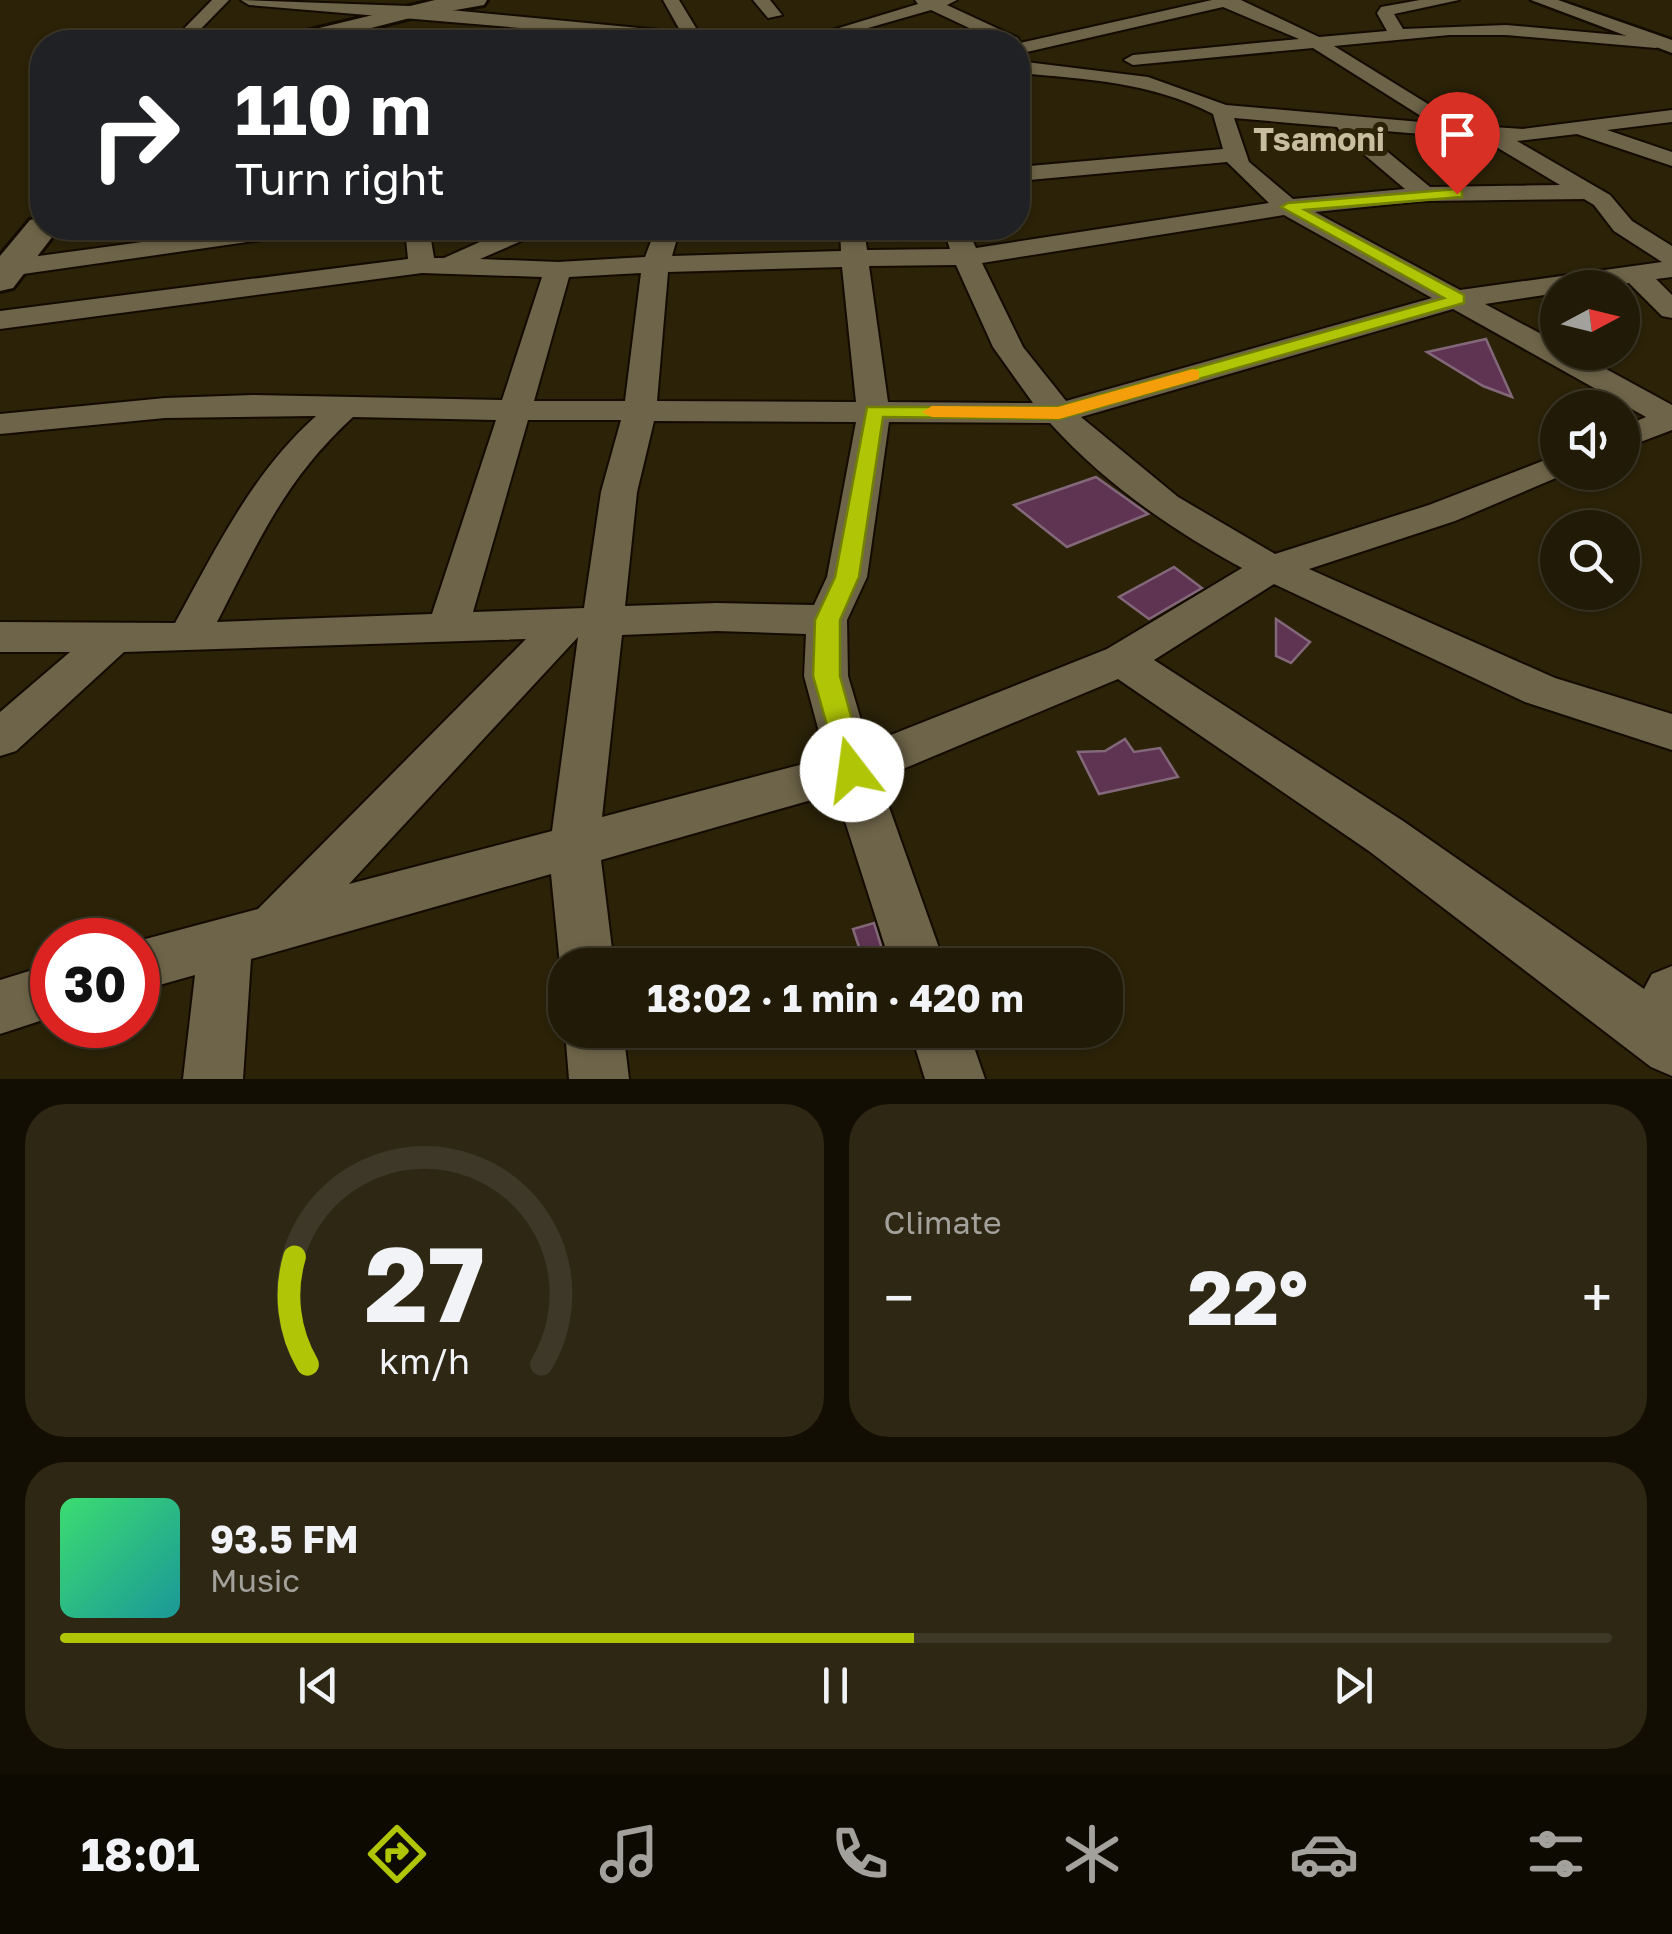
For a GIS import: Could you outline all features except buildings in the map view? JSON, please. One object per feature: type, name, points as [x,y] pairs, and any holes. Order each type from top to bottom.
[{"type":"main road","points":[[337,30],[409,11],[476,0]]},
{"type":"main road","points":[[5,274],[32,240]]},
{"type":"street","points":[[191,30],[220,0]]},
{"type":"street","points":[[249,0],[367,4],[546,30]]},
{"type":"street","points":[[671,0],[688,30]]},
{"type":"street","points":[[761,0],[774,15]]},
{"type":"street","points":[[1030,43],[1108,35],[1226,0],[1312,40],[1450,122],[1452,127],[1444,130]]},
{"type":"street","points":[[1396,32],[1387,10],[1451,0]]},
{"type":"street","points":[[1540,0],[1660,40]]},
{"type":"street","points":[[842,30],[935,2],[986,30]]},
{"type":"street","points":[[1133,60],[1396,32],[1484,29],[1660,40]]},
{"type":"street","points":[[1030,46],[1123,53],[1160,82]]},
{"type":"street","points":[[1030,49],[1160,82],[1222,111],[1491,135],[1672,116]]},
{"type":"street","points":[[1222,111],[1240,166],[1288,207],[1672,418]]},
{"type":"street","points":[[1345,123],[1354,136],[1379,152],[1424,194]]},
{"type":"street","points":[[1580,128],[1672,159]]},
{"type":"street","points":[[1491,135],[1610,208],[1612,217],[1623,226],[1672,257]]},
{"type":"street","points":[[1030,173],[1235,155]]},
{"type":"street","points":[[0,320],[432,266],[558,270],[655,267],[854,244],[1102,240],[1288,207],[1424,194],[1586,192]]},
{"type":"street","points":[[5,274],[221,240]]},
{"type":"street","points":[[422,240],[432,266]]},
{"type":"street","points":[[432,266],[500,240]]},
{"type":"street","points":[[585,948],[574,848],[584,624],[640,412],[655,267],[664,240]]},
{"type":"street","points":[[961,242],[1015,358],[1059,413],[1100,456],[1231,547],[1540,690],[1672,732]]},
{"type":"street","points":[[854,244],[864,358],[874,411],[847,577],[828,620],[826,676],[852,770],[912,948]]},
{"type":"street","points":[[1640,273],[1672,269]]},
{"type":"street","points":[[448,628],[558,270]]},
{"type":"street","points":[[1640,278],[1672,310]]},
{"type":"street","points":[[0,424],[165,408],[347,405],[640,412],[1059,413],[1458,299],[1540,287]]},
{"type":"street","points":[[188,638],[261,500],[305,442],[347,405]]},
{"type":"street","points":[[1640,431],[1672,418]]},
{"type":"street","points":[[160,959],[852,770],[1122,660],[1272,568],[1442,513],[1540,472]]},
{"type":"street","points":[[0,637],[188,638],[717,617],[828,620]]},
{"type":"street","points":[[214,1079],[252,932],[584,624]]},
{"type":"street","points":[[0,738],[115,637]]},
{"type":"street","points":[[1122,660],[1665,1023]]},
{"type":"street","points":[[0,1007],[30,998]]},
{"type":"street","points":[[596,1048],[599,1079]]},
{"type":"street","points":[[945,1048],[954,1079]]},
{"type":"slow traffic","points":[[932,412],[1059,413],[1193,375]]},
{"type":"district","name":"Tsamoni","points":[[1319,140]]},
{"type":"route","points":[[852,770],[826,676],[828,620],[847,577],[874,411],[1059,413],[1458,299],[1288,207],[1457,194]]}]
